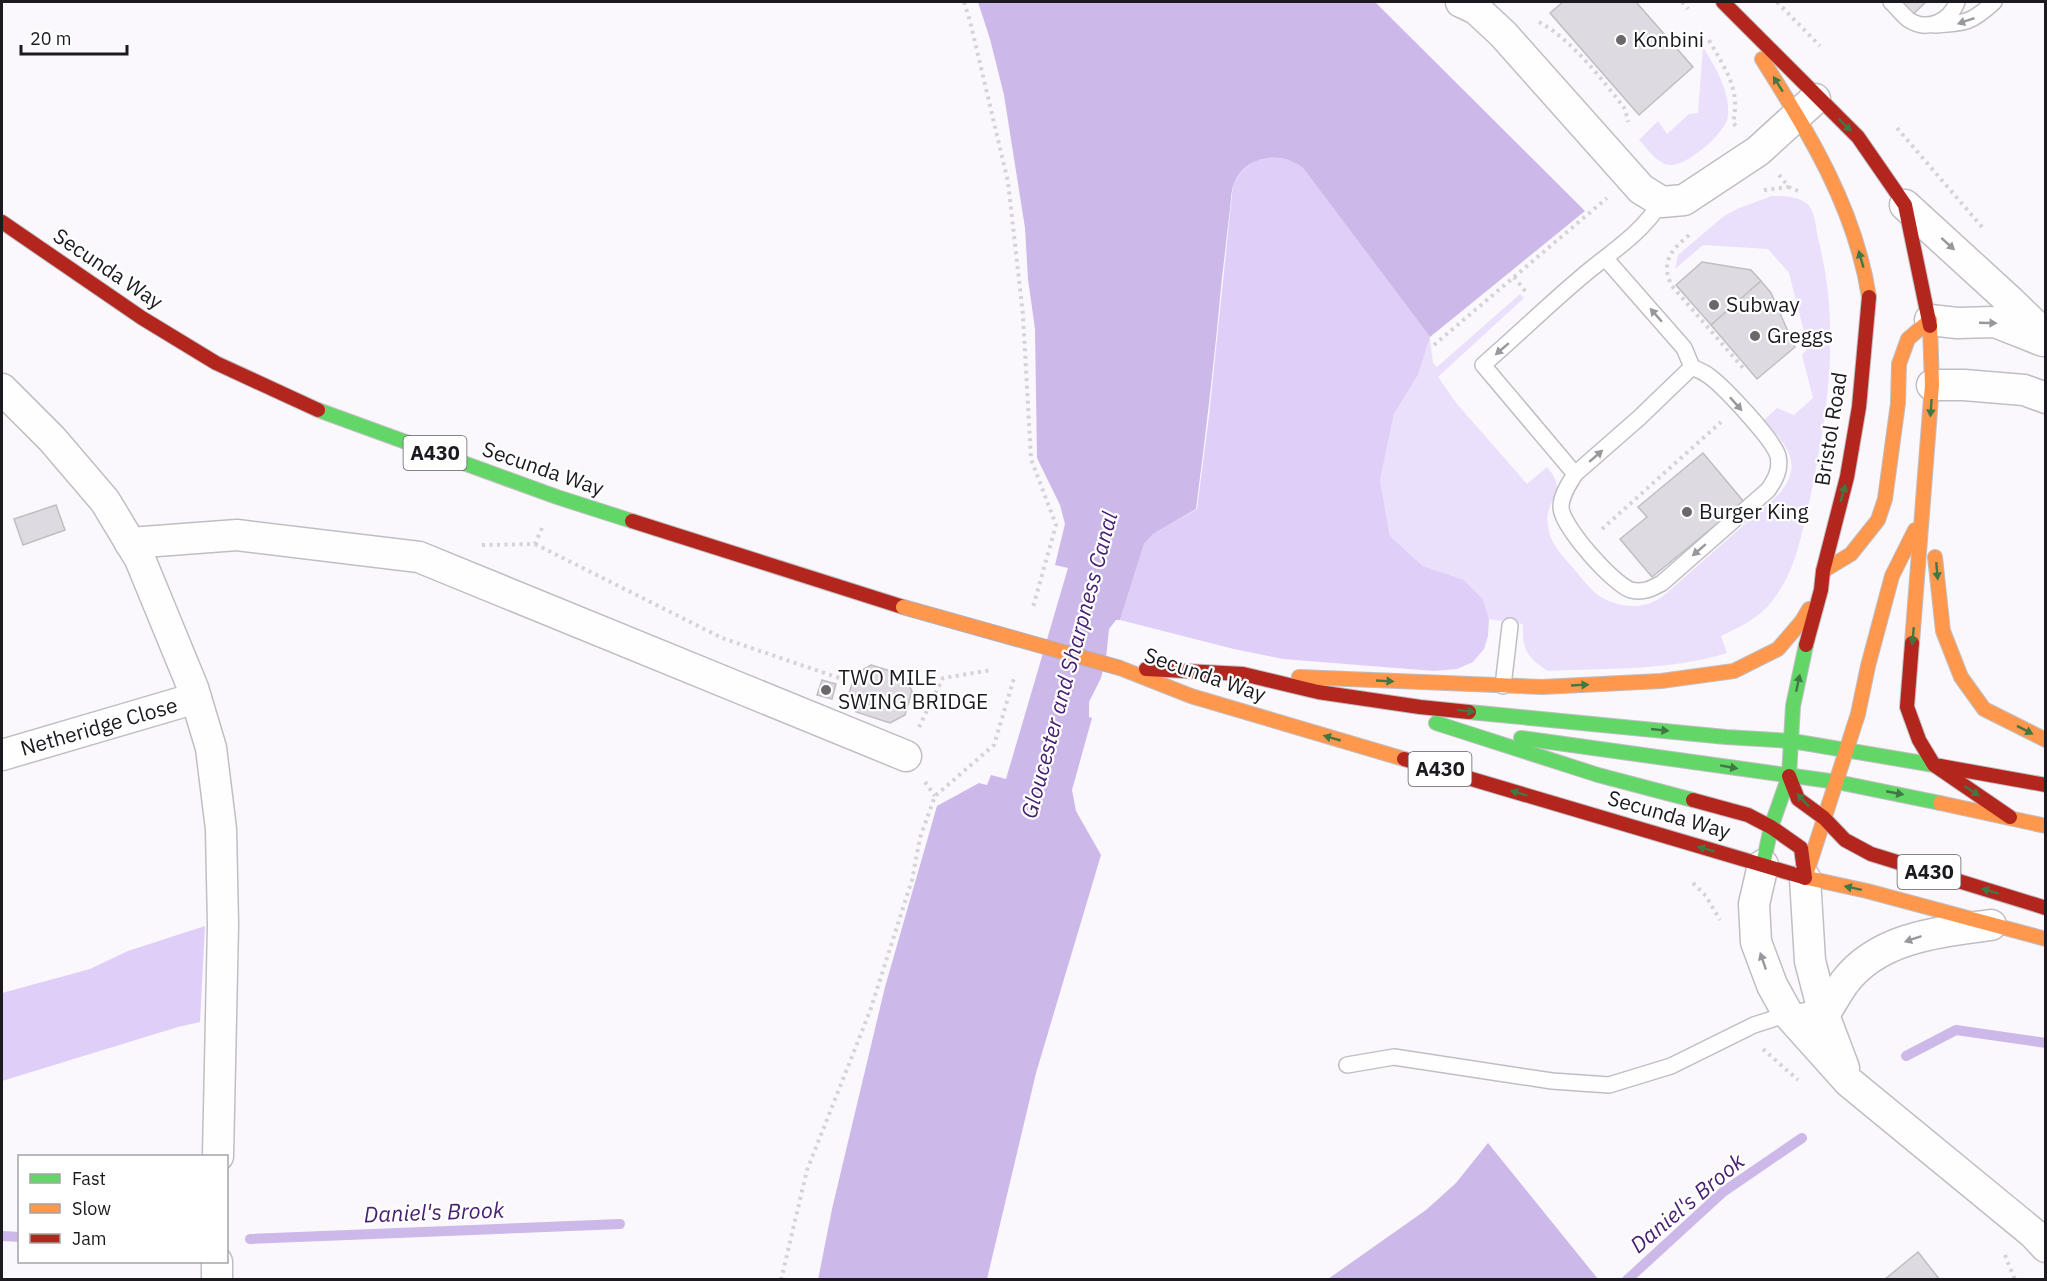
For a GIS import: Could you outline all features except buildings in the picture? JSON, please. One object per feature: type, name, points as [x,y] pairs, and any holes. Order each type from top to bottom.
[{"type":"main road","name":"Bristol Road","points":[[1728,4],[1808,106],[1858,137],[1905,205],[1930,320],[1932,385],[1907,707],[1919,740],[1934,765]]},
{"type":"main road","name":"Bristol Road","points":[[1728,4],[1808,106],[1809,134],[1850,220],[1864,266],[1869,299],[1859,407],[1847,477],[1793,706],[1789,776]]},
{"type":"main road","name":"Secunda Way","points":[[2,222],[142,318],[216,363],[319,411],[557,497],[903,607],[1120,668],[1191,696],[1784,871]]},
{"type":"main road","points":[[1869,299],[1879,321]]},
{"type":"main road","points":[[1823,571],[1851,555],[1878,520],[1885,499],[1898,403],[1899,364],[1908,339],[1930,320]]},
{"type":"main road","points":[[1889,343],[1899,364],[1932,385]]},
{"type":"main road","points":[[1923,515],[1936,563],[1943,631],[1962,677],[1984,709],[2046,740]]},
{"type":"main road","points":[[1784,871],[1824,818],[1858,714],[1892,576],[1923,515]]},
{"type":"main road","points":[[1243,674],[1542,687],[1660,681],[1734,671],[1778,650],[1802,621],[1821,590]]},
{"type":"main road","name":"Secunda Way","points":[[1120,668],[1243,674],[1318,692],[1420,707],[1790,741]]},
{"type":"main road","name":"A430","points":[[1318,692],[1462,730],[1598,775],[1748,815],[1800,848],[1784,871],[2046,939]]},
{"type":"main road","name":"A430","points":[[1462,730],[1837,782],[2046,826]]},
{"type":"main road","name":"A430","points":[[1790,741],[1847,748],[2046,785]]},
{"type":"main road","points":[[1934,765],[2010,817]]},
{"type":"main road","points":[[1784,871],[1771,828],[1789,776]]},
{"type":"main road","name":"A430","points":[[1789,776],[1798,799],[1824,818],[1845,840],[1871,854],[2046,908]]},
{"type":"street","points":[[1461,2],[1476,9],[1503,34],[1641,189],[1662,202],[1684,200],[1758,151],[1808,106]]},
{"type":"street","points":[[1905,205],[2046,336]]},
{"type":"street","points":[[1930,320],[1957,323],[1995,322],[2046,342]]},
{"type":"street","points":[[1932,385],[2024,390],[2046,398]]},
{"type":"street","points":[[2,388],[52,439],[105,501],[140,559],[196,698],[211,748],[221,829],[223,925],[219,1155]]},
{"type":"street","points":[[130,543],[237,535],[419,557],[906,756]]},
{"type":"street","name":"Netheridge Close","points":[[2,755],[196,698]]},
{"type":"street","points":[[1784,871],[1823,1011],[1849,1082]]},
{"type":"street","points":[[1784,871],[1754,904],[1756,942],[1772,985],[1788,1014],[1849,1082],[2034,1234],[2046,1247]]},
{"type":"street","points":[[1823,1011],[1844,982],[1865,961],[1892,946],[1926,934],[1991,925]]},
{"type":"street","points":[[217,1263],[217,1280]]},
{"type":"lane","points":[[1892,2],[1908,19],[1919,24],[1932,25],[1959,24],[1970,21],[1994,2]]},
{"type":"lane","points":[[1932,25],[1954,10],[1957,2]]},
{"type":"lane","points":[[1575,474],[1483,365],[1627,243],[1647,223],[1662,202]]},
{"type":"lane","points":[[1606,259],[1684,348],[1692,367],[1707,374],[1720,386],[1773,444],[1778,456],[1776,479],[1768,490],[1662,583],[1641,592],[1629,590],[1619,584],[1583,546],[1564,520],[1561,508],[1564,494],[1575,474],[1640,418],[1692,367]]},
{"type":"lane","points":[[1503,686],[1510,626]]},
{"type":"lane","points":[[1347,1065],[1394,1057],[1552,1081],[1609,1085],[1671,1066],[1754,1025],[1788,1014],[1823,1011]]},
{"type":"path","points":[[1682,2],[1693,15]]},
{"type":"path","points":[[1777,2],[1825,51]]},
{"type":"path","points":[[1532,18],[1559,34],[1606,86],[1625,109],[1628,129]]},
{"type":"path","points":[[1708,38],[1736,92],[1737,108],[1729,129]]},
{"type":"path","points":[[1733,123],[1789,187],[1803,194]]},
{"type":"path","points":[[1893,123],[1982,227]]},
{"type":"path","points":[[1434,345],[1594,211]]},
{"type":"path","points":[[1514,277],[1530,297]]},
{"type":"path","points":[[535,544],[557,497]]},
{"type":"path","points":[[479,545],[535,544],[722,638],[848,681]]},
{"type":"path","points":[[906,756],[943,678],[996,669]]},
{"type":"shaded area","points":[[1703,47],[1717,71],[1727,98],[1726,123],[1714,139],[1696,154],[1678,164],[1666,164],[1657,159],[1639,140],[1658,121],[1667,134],[1689,114],[1698,113]]},
{"type":"shaded area","points":[[1264,157],[1285,159],[1303,168],[1430,337],[1418,375],[1394,414],[1380,480],[1390,536],[1423,566],[1464,580],[1483,599],[1489,619],[1488,636],[1484,649],[1473,662],[1457,669],[1434,671],[1283,659],[1120,620],[1144,544],[1153,534],[1197,509],[1233,185],[1246,168]]},
{"type":"shaded area","points":[[1772,196],[1797,199],[1807,203],[1812,210],[1825,271],[1829,304],[1829,370],[1822,437],[1800,541],[1787,578],[1762,612],[1721,636],[1727,653],[1661,666],[1548,671],[1527,652],[1523,640],[1523,624],[1489,619],[1483,599],[1464,580],[1423,566],[1390,536],[1380,480],[1394,414],[1418,375],[1430,337],[1433,363],[1437,367],[1520,294],[1524,298],[1438,377],[1457,404],[1527,484],[1547,467],[1554,476],[1557,491],[1549,509],[1549,532],[1561,554],[1588,586],[1611,602],[1626,606],[1648,604],[1670,590],[1779,494],[1791,473],[1790,455],[1764,420],[1777,408],[1794,415],[1813,398],[1802,355],[1808,348],[1789,273],[1768,249],[1703,245],[1675,269],[1678,255],[1724,216]]},
{"type":"shaded area","points":[[205,926],[200,1022],[2,1081],[2,993],[90,969],[128,951]]},
{"type":"water","name":"Gloucester and Sharpness Canal","points":[[978,2],[1375,2],[1585,211],[1430,337],[1303,168],[1294,162],[1275,157],[1255,161],[1240,174],[1234,183],[1232,192],[1196,509],[1153,534],[1144,544],[1120,620],[1116,620],[1109,629],[1101,678],[1089,702],[1089,717],[1092,718],[1072,790],[1076,811],[1101,855],[1036,1073],[987,1279],[818,1280],[832,1209],[885,987],[937,806],[979,783],[987,785],[991,775],[1006,779],[1068,568],[1055,565],[1065,524],[1060,505],[1037,458],[1035,329],[1028,279],[1025,228],[1004,95]]},
{"type":"water","points":[[1488,1143],[1598,1279],[1328,1279],[1426,1210],[1456,1183]]},
{"type":"waterway","name":"Daniel's Brook","points":[[1906,1056],[1956,1030],[2046,1043]]},
{"type":"waterway","name":"Daniel's Brook","points":[[1627,1280],[1723,1192],[1802,1138]]},
{"type":"waterway","name":"Daniel's Brook","points":[[250,1239],[620,1224]]},
{"type":"waterway","name":"Daniel's Brook","points":[[2,1236],[18,1237]]},
{"type":"traffic: fast","points":[[318,410],[557,497],[632,521]]},
{"type":"traffic: fast","points":[[1763,865],[1771,827],[1789,776],[1793,706],[1806,645]]},
{"type":"traffic: fast","points":[[1469,712],[1726,737],[1792,741],[1940,766]]},
{"type":"traffic: fast","points":[[1436,723],[1598,775],[1693,800]]},
{"type":"traffic: fast","points":[[1521,738],[1837,782],[1940,803]]},
{"type":"traffic: slow","points":[[1762,59],[1797,115],[1828,172],[1853,232],[1869,297]]},
{"type":"traffic: slow","points":[[1823,571],[1851,554],[1878,520],[1885,499],[1898,403],[1899,364],[1908,339],[1930,320]]},
{"type":"traffic: slow","points":[[1912,643],[1932,385],[1930,326]]},
{"type":"traffic: slow","points":[[1805,878],[1858,714],[1892,576],[1915,530]]},
{"type":"traffic: slow","points":[[1935,557],[1943,631],[1961,677],[1984,709],[2046,740]]},
{"type":"traffic: slow","points":[[903,607],[1120,668]]},
{"type":"traffic: slow","points":[[1299,677],[1542,687],[1661,681],[1734,671],[1778,649],[1802,621],[1809,609]]},
{"type":"traffic: slow","points":[[1120,668],[1191,696],[1404,759]]},
{"type":"traffic: slow","points":[[1940,803],[2046,826]]},
{"type":"traffic: slow","points":[[1803,877],[1867,891],[2046,939]]},
{"type":"traffic: jam","points":[[1723,2],[1858,137],[1905,205],[1930,326]]},
{"type":"traffic: jam","points":[[2,222],[142,318],[216,363],[318,410]]},
{"type":"traffic: jam","points":[[1806,645],[1847,477],[1859,407],[1869,297]]},
{"type":"traffic: jam","points":[[632,521],[903,607]]},
{"type":"traffic: jam","points":[[1912,643],[1907,707],[1919,740],[1934,765],[2010,817]]},
{"type":"traffic: jam","points":[[1146,669],[1243,674],[1318,692],[1469,712]]},
{"type":"traffic: jam","points":[[1404,759],[1803,877]]},
{"type":"traffic: jam","points":[[1940,766],[2046,785]]},
{"type":"traffic: jam","points":[[1789,776],[1798,799],[1824,818],[1845,840],[1871,854],[2046,908]]},
{"type":"traffic: jam","points":[[1693,800],[1748,815],[1771,827],[1801,848],[1805,878]]},
{"type":"place","name":"Konbini","points":[[1621,40]]},
{"type":"place","name":"Subway","points":[[1714,305]]},
{"type":"place","name":"Greggs","points":[[1755,336]]},
{"type":"place","name":"Burger King","points":[[1687,512]]},
{"type":"place","name":"TWO MILE SWING BRIDGE","points":[[826,690]]}]
